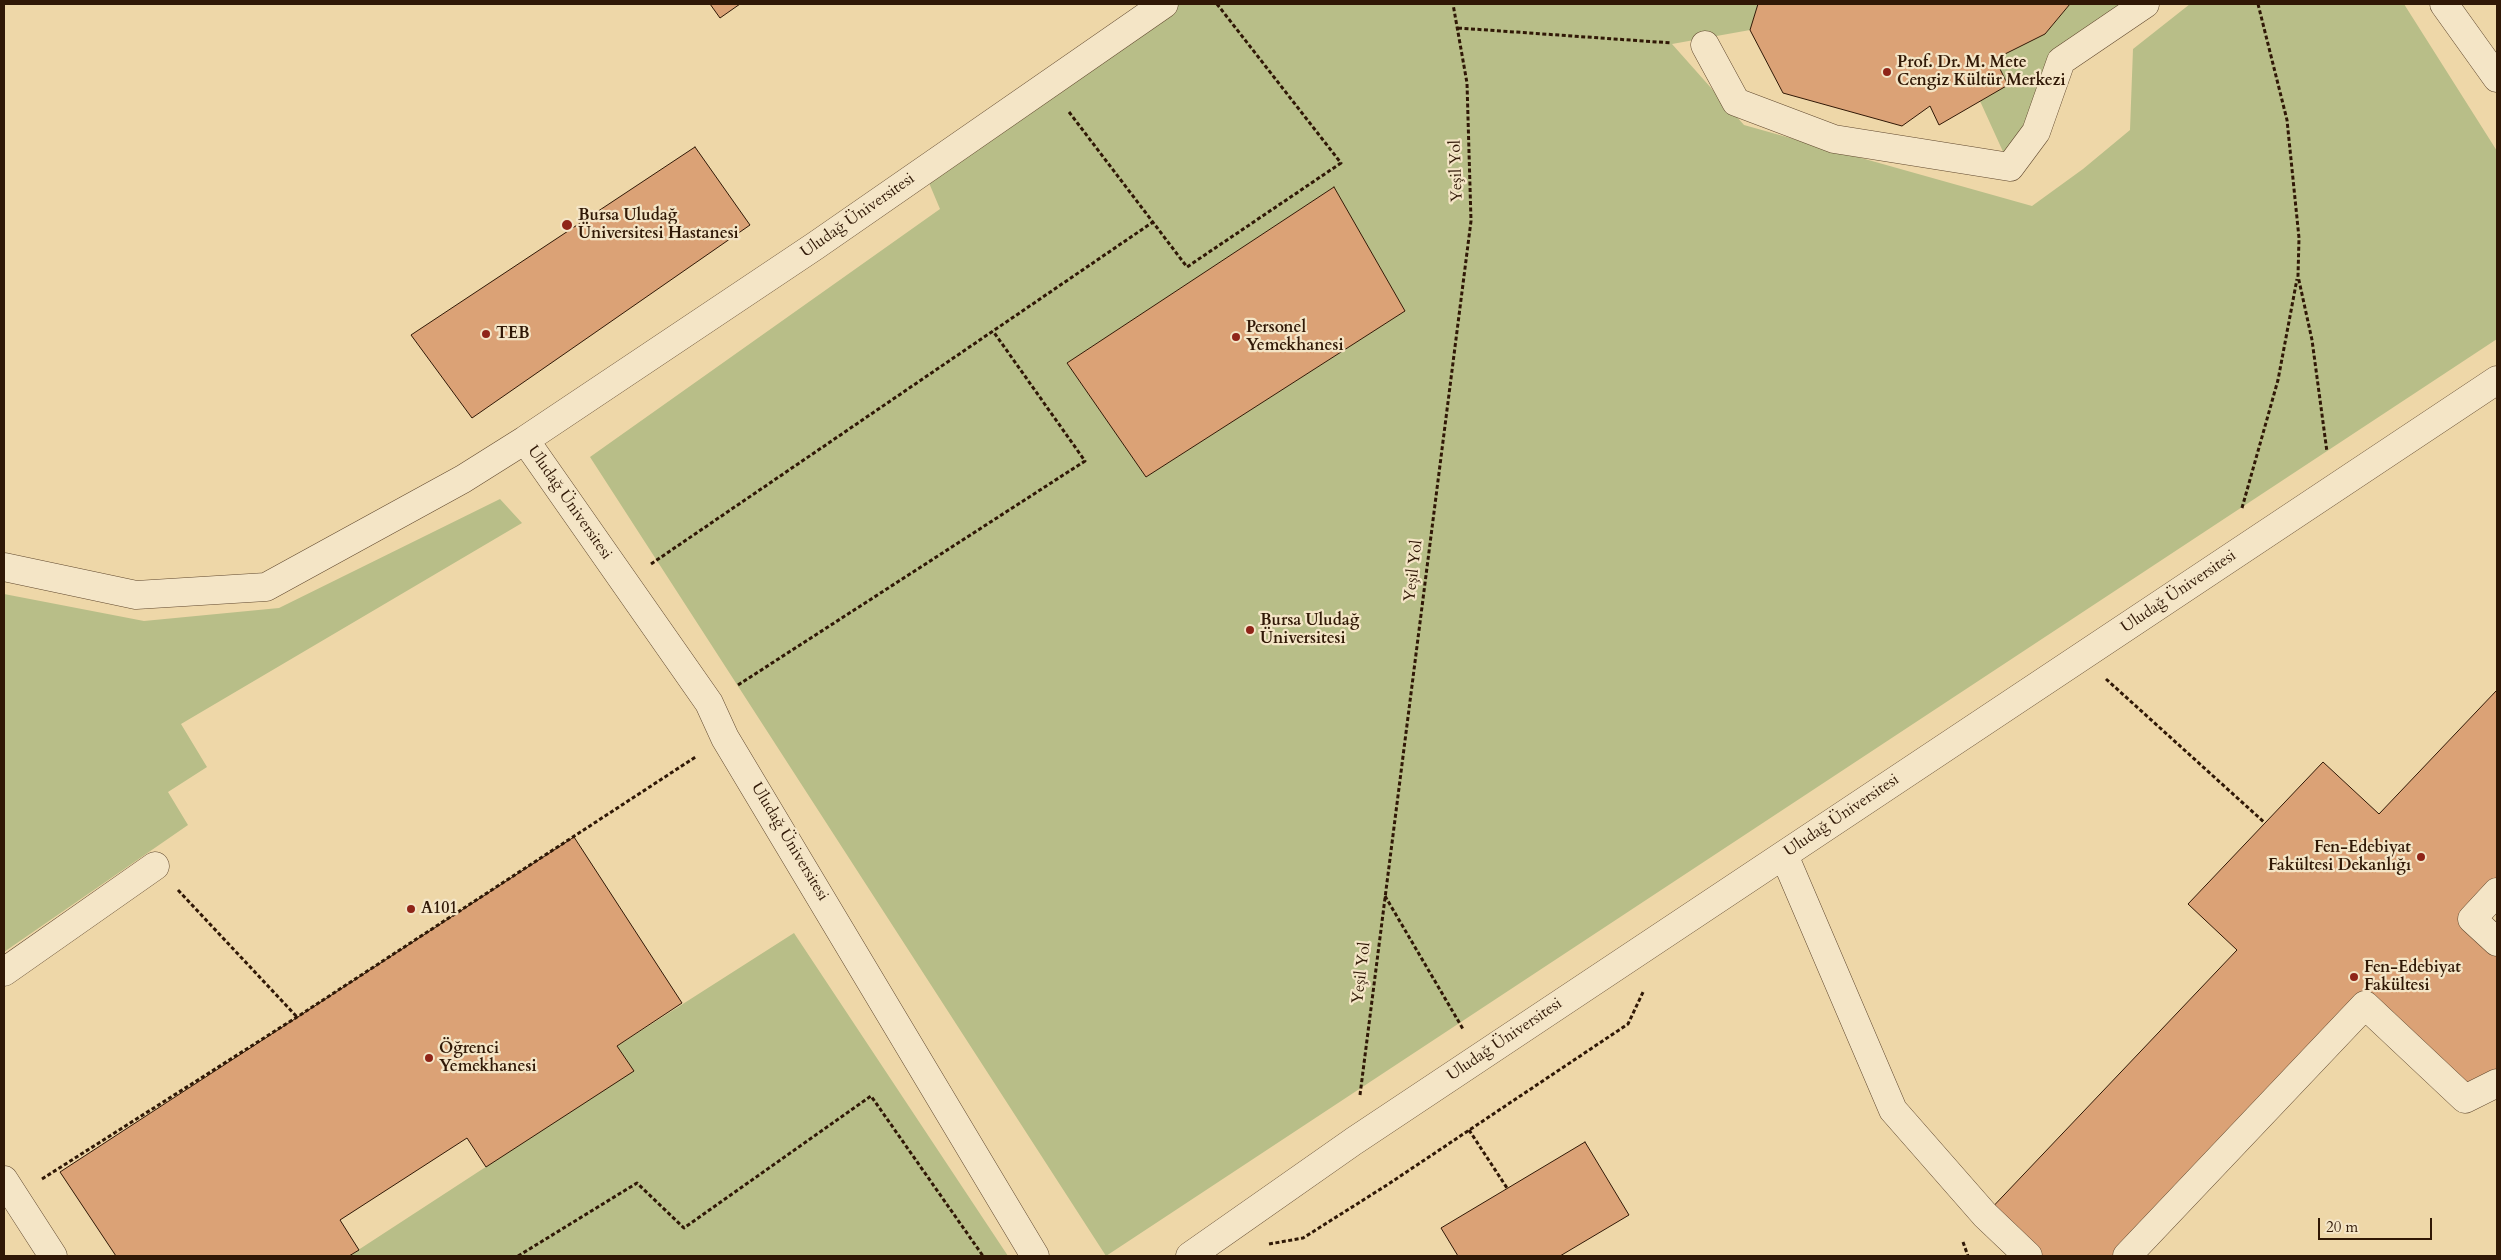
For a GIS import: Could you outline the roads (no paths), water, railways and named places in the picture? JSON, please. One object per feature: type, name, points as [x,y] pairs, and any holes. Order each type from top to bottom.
[{"type":"street","name":"Uludağ Üniversitesi","points":[[4,567],[136,595],[266,587],[463,479],[525,440],[815,246],[1164,4]]},
{"type":"street","points":[[1705,45],[1736,102],[1834,140],[2010,166],[2036,132],[2061,61],[2145,4]]},
{"type":"street","points":[[2444,4],[2497,78]]},
{"type":"street","name":"Uludağ Üniversitesi","points":[[1190,1256],[1354,1141],[2497,380]]},
{"type":"street","name":"Uludağ Üniversitesi","points":[[525,440],[709,703],[725,738],[1035,1256]]},
{"type":"street","points":[[1784,855],[1893,1110],[1985,1215],[2028,1256]]},
{"type":"street","points":[[4,972],[155,866]]},
{"type":"street","points":[[2497,892],[2472,919],[2497,942]]},
{"type":"street","points":[[2127,1256],[2365,1005],[2465,1099],[2497,1083]]},
{"type":"street","points":[[9,1188],[53,1256]]},
{"type":"place","name":"Prof. Dr. M. Mete Cengiz Kültür Merkezi","points":[[1887,72]]},
{"type":"place","name":"Bursa Uludağ Üniversitesi Hastanesi","points":[[567,225]]},
{"type":"place","name":"TEB","points":[[486,334]]},
{"type":"place","name":"Personel Yemekhanesi","points":[[1236,337]]},
{"type":"place","name":"Bursa Uludağ Üniversitesi","points":[[1250,630]]},
{"type":"place","name":"Fen-Edebiyat Fakültesi Dekanlığı","points":[[2421,857]]},
{"type":"place","name":"A101","points":[[411,909]]},
{"type":"place","name":"Fen-Edebiyat Fakültesi","points":[[2354,977]]},
{"type":"place","name":"Öğrenci Yemekhanesi","points":[[429,1058]]}]
